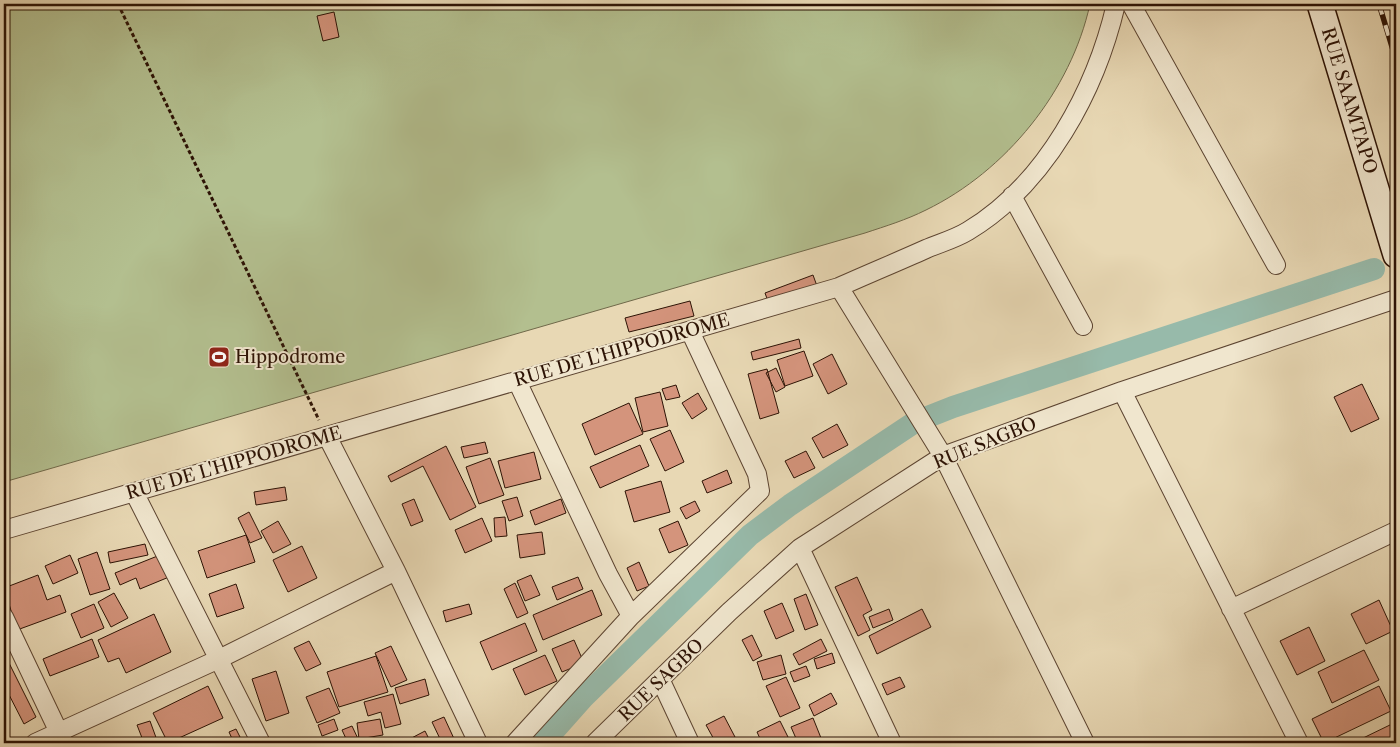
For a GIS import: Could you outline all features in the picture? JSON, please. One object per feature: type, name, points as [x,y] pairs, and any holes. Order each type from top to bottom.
[{"type":"main road","name":"RUE SAAMTAPO","points":[[1320,4],[1396,255]]},
{"type":"street","name":"RUE DE L'HIPPODROME","points":[[4,530],[839,287],[968,231],[1012,196],[1045,159],[1066,130],[1098,67],[1116,4]]},
{"type":"street","points":[[1131,4],[1276,266]]},
{"type":"street","points":[[1012,196],[1084,326]]},
{"type":"street","points":[[839,287],[943,456],[1085,743]]},
{"type":"street","name":"RUE SAGBO","points":[[595,743],[661,681],[729,612],[800,548],[943,456],[1122,391],[1396,299]]},
{"type":"street","points":[[515,743],[631,616],[760,491],[757,474],[690,331]]},
{"type":"street","points":[[516,381],[608,574],[631,616]]},
{"type":"street","points":[[1122,391],[1299,743]]},
{"type":"street","points":[[327,436],[396,571],[478,743]]},
{"type":"street","points":[[134,492],[262,743]]},
{"type":"street","points":[[1231,609],[1396,531]]},
{"type":"street","points":[[800,548],[892,743]]},
{"type":"street","points":[[35,743],[62,738],[396,571]]},
{"type":"street","points":[[4,617],[62,738]]},
{"type":"street","points":[[661,681],[690,743]]},
{"type":"path","points":[[118,4],[327,436]]},
{"type":"green space","name":"Hippodrome","points":[[4,4],[1090,4],[1081,36],[1068,67],[1051,97],[1031,125],[1008,151],[983,174],[955,194],[918,214],[865,233],[4,482]]},
{"type":"building","points":[[334,12],[339,37],[323,41],[317,16]]},
{"type":"building","points":[[813,275],[821,297],[773,315],[765,293]]},
{"type":"building","points":[[690,301],[694,316],[629,332],[625,318]]},
{"type":"building","points":[[799,339],[801,348],[753,360],[751,352]]},
{"type":"building","points":[[804,351],[813,376],[785,386],[777,360]]},
{"type":"building","points":[[832,354],[847,384],[828,394],[813,364]]},
{"type":"building","points":[[776,368],[785,387],[776,392],[766,373]]},
{"type":"building","points":[[767,369],[779,413],[760,419],[748,374]]},
{"type":"building","points":[[1362,384],[1379,419],[1351,432],[1334,397]]},
{"type":"building","points":[[676,385],[680,397],[666,400],[662,389]]},
{"type":"building","points":[[660,392],[668,426],[643,432],[635,398]]},
{"type":"building","points":[[698,393],[707,409],[692,419],[682,403]]},
{"type":"building","points":[[629,403],[643,434],[595,455],[582,424]]},
{"type":"building","points":[[837,424],[848,445],[823,458],[812,438]]},
{"type":"building","points":[[670,430],[684,462],[665,471],[650,439]]},
{"type":"building","points":[[485,442],[488,453],[464,458],[461,447]]},
{"type":"building","points":[[640,445],[649,466],[600,488],[590,467]]},
{"type":"building","points":[[446,446],[476,507],[450,520],[423,466],[391,482],[388,476]]},
{"type":"building","points":[[806,451],[815,468],[794,478],[785,461]]},
{"type":"building","points":[[534,452],[541,479],[505,488],[498,461]]},
{"type":"building","points":[[490,458],[504,495],[479,504],[466,467]]},
{"type":"building","points":[[727,470],[732,483],[707,493],[702,481]]},
{"type":"building","points":[[661,481],[670,512],[634,522],[625,491]]},
{"type":"building","points":[[285,487],[287,500],[256,505],[254,492]]},
{"type":"building","points":[[517,497],[523,516],[509,521],[502,501]]},
{"type":"building","points":[[414,499],[423,521],[411,526],[402,504]]},
{"type":"building","points":[[561,499],[566,513],[535,525],[530,511]]},
{"type":"building","points":[[695,501],[700,511],[686,519],[680,508]]},
{"type":"building","points":[[249,512],[262,538],[250,543],[238,518]]},
{"type":"building","points":[[505,517],[507,536],[495,537],[494,518]]},
{"type":"building","points":[[482,518],[492,541],[465,553],[455,530]]},
{"type":"building","points":[[278,521],[291,544],[273,553],[261,531]]},
{"type":"building","points":[[678,521],[688,545],[669,553],[659,529]]},
{"type":"building","points":[[542,532],[545,554],[520,558],[517,535]]},
{"type":"building","points":[[246,535],[255,562],[207,578],[198,551]]},
{"type":"building","points":[[145,544],[148,555],[110,563],[108,552]]},
{"type":"building","points":[[302,546],[317,578],[288,592],[273,560]]},
{"type":"building","points":[[97,552],[110,589],[90,595],[78,559]]},
{"type":"building","points":[[70,555],[78,573],[53,584],[45,566]]},
{"type":"building","points":[[160,555],[169,577],[140,589],[136,578],[120,585],[115,573]]},
{"type":"building","points":[[639,562],[649,586],[637,591],[627,568]]},
{"type":"building","points":[[38,575],[47,600],[60,595],[66,612],[17,630],[4,588]]},
{"type":"building","points":[[531,575],[540,595],[525,601],[517,581]]},
{"type":"building","points":[[578,577],[583,589],[557,600],[552,587]]},
{"type":"building","points":[[857,577],[872,610],[863,615],[870,630],[858,636],[835,587]]},
{"type":"building","points":[[515,583],[528,613],[517,618],[504,589]]},
{"type":"building","points":[[236,584],[244,608],[217,617],[209,594]]},
{"type":"building","points":[[592,590],[602,615],[543,640],[533,615]]},
{"type":"building","points":[[114,593],[128,618],[111,627],[98,602]]},
{"type":"building","points":[[806,594],[818,625],[805,630],[794,599]]},
{"type":"building","points":[[1379,600],[1393,631],[1366,644],[1351,614]]},
{"type":"building","points":[[782,603],[794,631],[776,639],[764,611]]},
{"type":"building","points":[[94,604],[104,628],[81,638],[71,614]]},
{"type":"building","points":[[469,604],[472,614],[446,622],[443,611]]},
{"type":"building","points":[[889,609],[893,620],[873,628],[869,617]]},
{"type":"building","points":[[922,609],[931,627],[877,654],[869,636]]},
{"type":"building","points":[[154,614],[171,652],[126,673],[119,658],[108,662],[98,640]]},
{"type":"building","points":[[525,623],[537,651],[492,670],[480,642]]},
{"type":"building","points":[[1309,627],[1325,661],[1297,675],[1280,641]]},
{"type":"building","points":[[752,635],[762,656],[753,661],[742,640]]},
{"type":"building","points":[[92,639],[99,657],[50,676],[43,659]]},
{"type":"building","points":[[821,639],[827,651],[799,665],[793,654]]},
{"type":"building","points":[[574,640],[584,663],[562,672],[552,649]]},
{"type":"building","points":[[309,641],[321,664],[306,671],[294,648]]},
{"type":"building","points":[[391,646],[407,680],[391,687],[375,653]]},
{"type":"building","points":[[1364,650],[1379,680],[1332,703],[1318,672]]},
{"type":"building","points":[[832,653],[835,663],[817,669],[814,659]]},
{"type":"building","points":[[545,655],[557,681],[525,695],[513,669]]},
{"type":"building","points":[[781,655],[786,674],[763,680],[757,662]]},
{"type":"building","points":[[376,656],[388,692],[339,707],[327,672]]},
{"type":"building","points":[[9,663],[36,717],[24,724],[4,685],[4,666]]},
{"type":"building","points":[[806,666],[810,676],[794,682],[790,672]]},
{"type":"building","points":[[276,671],[289,713],[266,721],[252,679]]},
{"type":"building","points":[[786,677],[800,708],[780,717],[766,686]]},
{"type":"building","points":[[900,677],[905,687],[887,695],[882,684]]},
{"type":"building","points":[[425,679],[429,695],[400,704],[395,688]]},
{"type":"building","points":[[208,686],[223,718],[168,743],[153,713]]},
{"type":"building","points":[[1379,686],[1391,711],[1324,743],[1312,719]]},
{"type":"building","points":[[329,688],[340,713],[317,723],[306,697]]},
{"type":"building","points":[[831,693],[837,704],[814,716],[809,705]]},
{"type":"building","points":[[393,694],[401,724],[385,728],[381,712],[368,716],[364,702]]},
{"type":"building","points":[[724,716],[735,737],[724,743],[716,743],[706,725]]},
{"type":"building","points":[[444,717],[456,743],[442,743],[432,722]]},
{"type":"building","points":[[813,718],[821,738],[808,743],[798,743],[791,727]]},
{"type":"building","points":[[334,719],[338,730],[322,736],[318,725]]},
{"type":"building","points":[[380,719],[383,735],[359,739],[357,723]]},
{"type":"building","points":[[150,721],[158,743],[144,743],[137,725]]},
{"type":"building","points":[[780,721],[791,743],[762,743],[757,732]]},
{"type":"building","points":[[1394,723],[1396,743],[1361,743],[1359,740]]},
{"type":"building","points":[[352,726],[360,743],[348,743],[342,730]]},
{"type":"building","points":[[236,729],[243,743],[234,743],[229,732]]},
{"type":"building","points":[[425,731],[431,743],[402,743]]},
{"type":"waterway","points":[[543,743],[583,698],[750,535],[790,505],[915,422],[953,407],[1374,269]]},
{"type":"railway","points":[[1379,4],[1396,60]]},
{"type":"place","name":"Hippodrome","points":[[219,357]]}]
